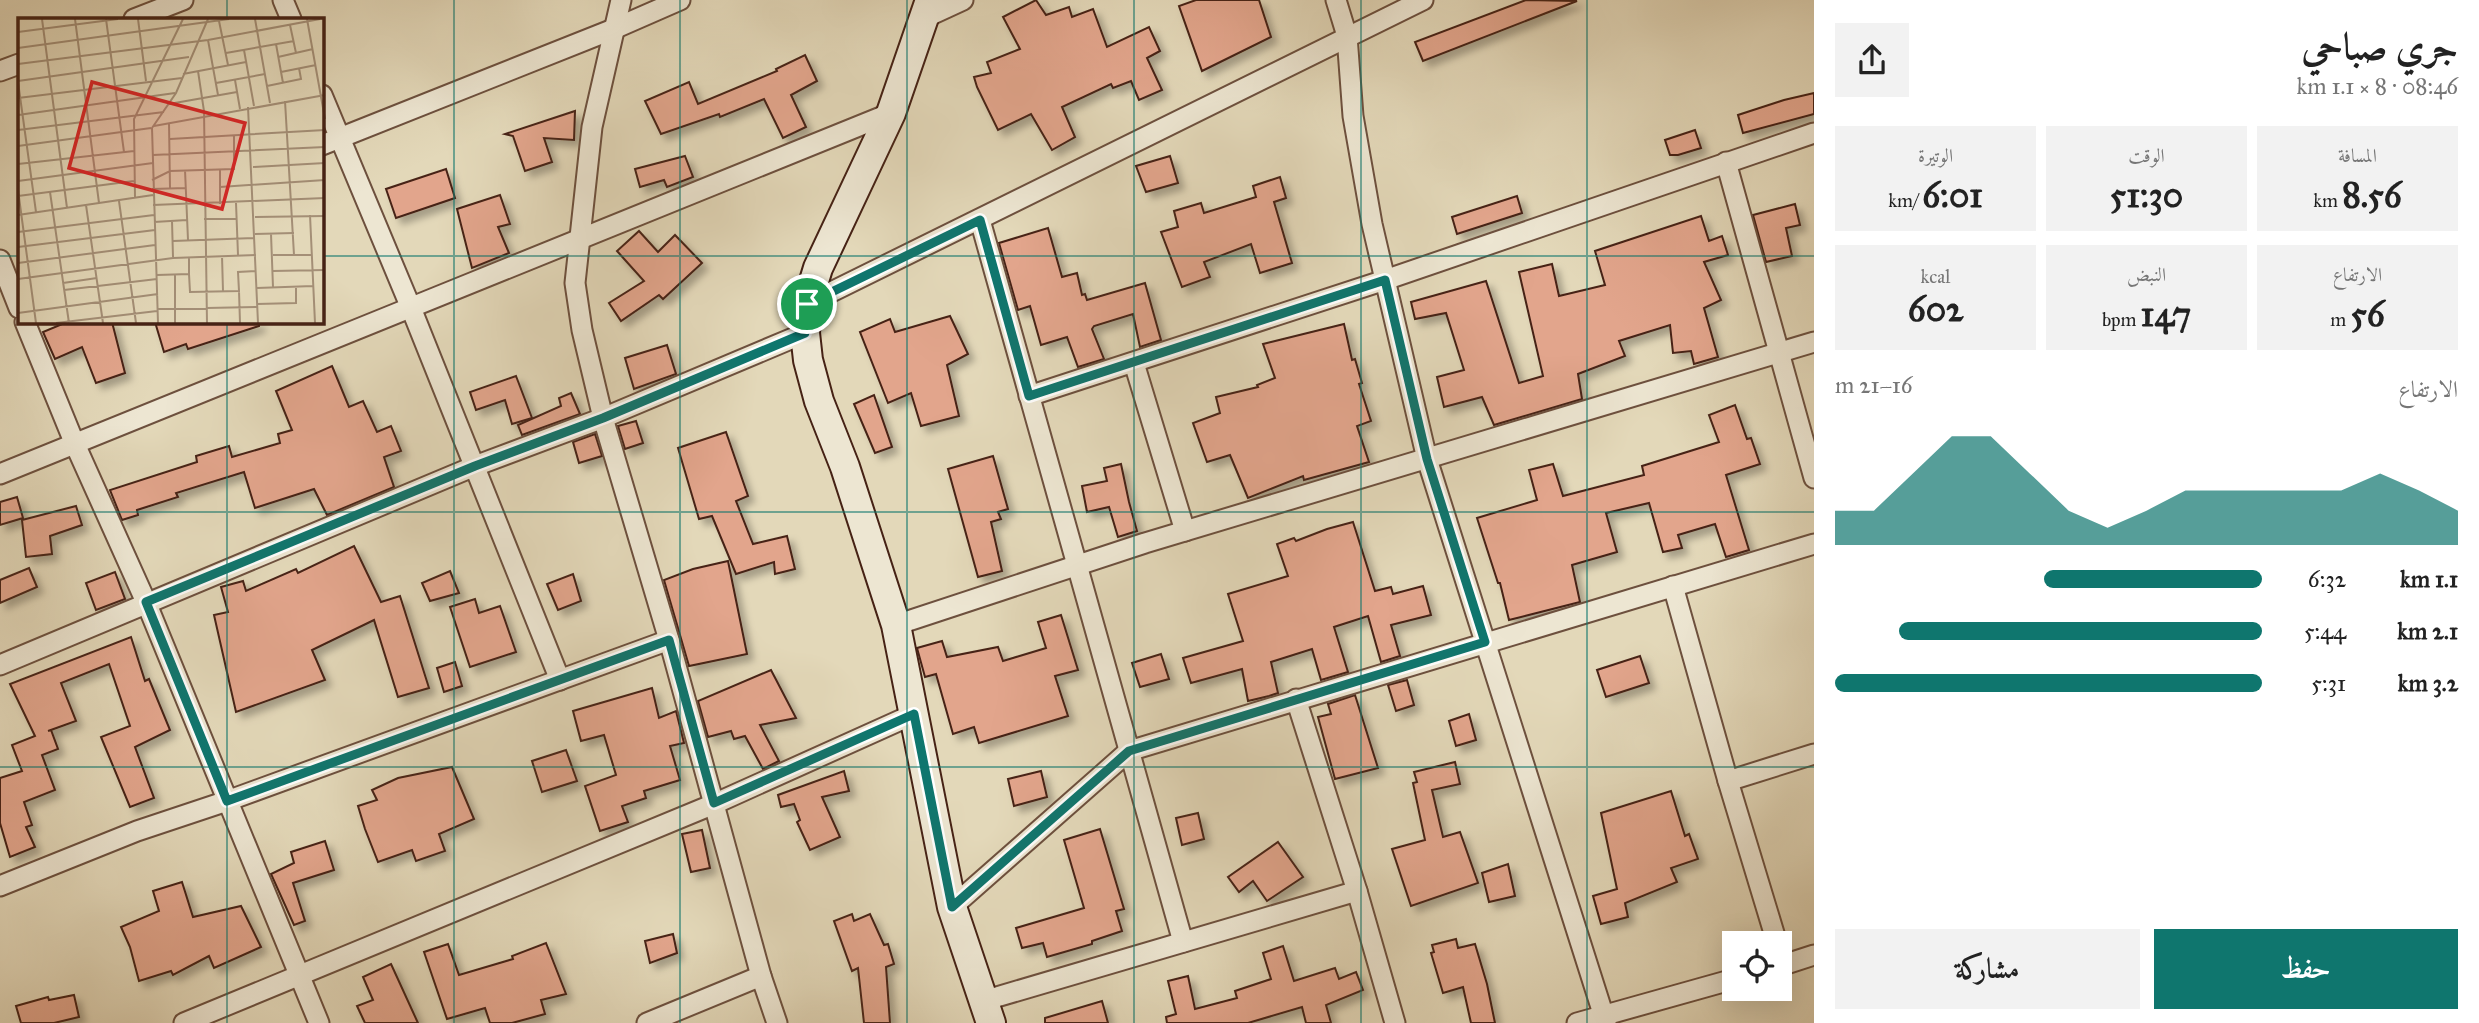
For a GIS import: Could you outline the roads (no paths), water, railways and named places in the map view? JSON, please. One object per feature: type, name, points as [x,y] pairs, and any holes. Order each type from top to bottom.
[{"type":"street","points":[[137,18],[183,0]]},
{"type":"street","points":[[283,0],[291,18]]},
{"type":"street","points":[[621,0],[593,127],[579,240],[575,283],[582,330],[603,418],[669,640],[761,976],[777,1023]]},
{"type":"street","points":[[331,141],[680,0]]},
{"type":"street","points":[[963,0],[927,9],[891,113],[817,268],[807,304],[805,333],[808,360],[819,401],[845,467],[897,625],[952,907],[987,1012],[1184,942],[1357,891]]},
{"type":"street","points":[[1336,0],[1347,36],[1353,116],[1372,224],[1427,459],[1605,1019]]},
{"type":"street","points":[[807,304],[1423,0]]},
{"type":"street","points":[[0,71],[18,64]]},
{"type":"street","points":[[324,105],[331,141],[411,308],[560,680]]},
{"type":"street","points":[[0,474],[891,113]]},
{"type":"street","points":[[1029,396],[1385,280],[1814,133]]},
{"type":"street","points":[[1726,162],[1814,478]]},
{"type":"street","points":[[980,220],[1184,942]]},
{"type":"street","points":[[6,271],[18,305]]},
{"type":"street","points":[[26,324],[74,442],[146,602],[319,1023]]},
{"type":"street","points":[[0,665],[475,466],[603,418],[805,333]]},
{"type":"street","points":[[897,625],[1185,531],[1814,342]]},
{"type":"street","points":[[1134,363],[1185,531]]},
{"type":"street","points":[[952,907],[1129,751],[1814,544]]},
{"type":"street","points":[[1673,586],[1773,931]]},
{"type":"street","points":[[0,886],[137,831],[227,801],[669,640]]},
{"type":"street","points":[[1296,699],[1357,891],[1395,1023]]},
{"type":"street","points":[[184,1023],[714,803],[914,714]]},
{"type":"street","points":[[1728,781],[1814,754]]},
{"type":"street","points":[[1792,959],[1814,955]]},
{"type":"street","points":[[647,1023],[761,976]]},
{"type":"street","points":[[1577,1023],[1605,1019],[1722,983]]}]
